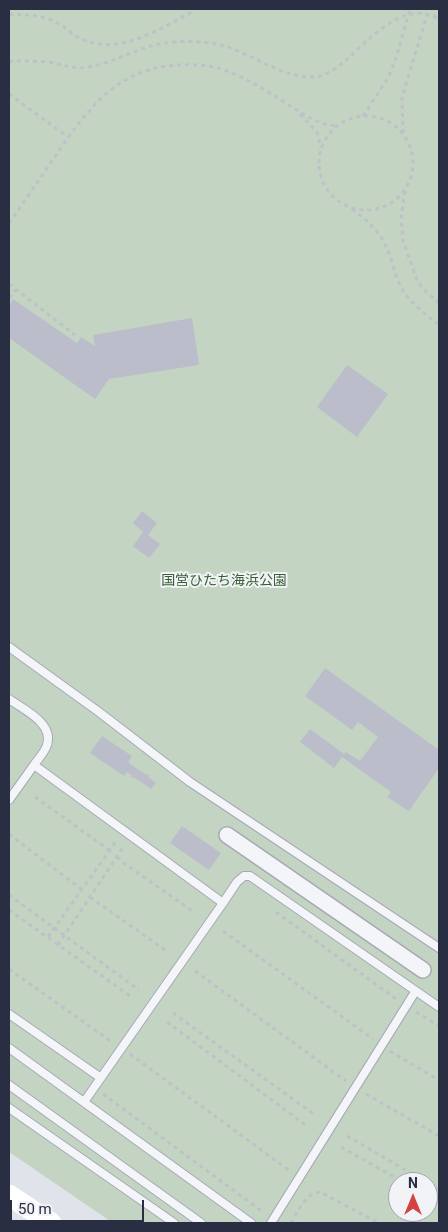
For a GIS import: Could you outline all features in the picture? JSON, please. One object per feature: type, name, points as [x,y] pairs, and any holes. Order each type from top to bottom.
[{"type":"main road","points":[[9,1195],[51,1223]]},
{"type":"street","points":[[227,835],[423,970]]},
{"type":"lane","points":[[9,647],[99,712],[190,782],[439,948]]},
{"type":"lane","points":[[9,699],[42,723],[48,731],[47,745],[9,800]]},
{"type":"lane","points":[[34,765],[222,903]]},
{"type":"lane","points":[[84,1102],[222,903],[237,882],[244,876],[250,876],[439,1007]]},
{"type":"lane","points":[[272,1222],[415,992]]},
{"type":"lane","points":[[9,1014],[101,1078]]},
{"type":"lane","points":[[9,1048],[251,1223]]},
{"type":"lane","points":[[9,1085],[201,1223]]},
{"type":"lane","points":[[9,1108],[174,1223]]},
{"type":"path","points":[[362,116],[388,78],[410,9]]},
{"type":"path","points":[[403,133],[402,97],[430,9]]},
{"type":"path","points":[[434,18],[436,9]]},
{"type":"path","points":[[9,14],[35,15],[48,18],[62,25],[77,37],[96,43],[118,44],[144,37],[192,12]]},
{"type":"path","points":[[9,62],[49,62],[74,69],[90,67],[164,43],[198,42],[217,44],[293,75],[309,78],[323,75],[339,65],[374,33],[387,24],[409,15],[429,14],[439,19]]},
{"type":"path","points":[[9,224],[68,136],[93,105],[112,89],[144,72],[171,65],[204,65],[226,71],[251,82],[296,110],[324,124],[337,126]]},
{"type":"path","points":[[9,94],[68,136]]},
{"type":"path","points":[[296,110],[317,132],[321,149]]},
{"type":"path","points":[[350,207],[365,210],[380,208],[394,201],[405,190],[412,177],[414,162],[411,146],[403,133],[392,123],[377,117],[362,116],[349,119],[337,126],[325,140],[321,149],[319,163],[321,177],[328,190],[337,200],[368,220],[380,234],[390,254],[403,290],[411,302],[438,324]]},
{"type":"path","points":[[405,190],[402,229],[408,255],[417,280],[439,303]]},
{"type":"path","points":[[9,284],[75,336]]},
{"type":"path","points":[[9,298],[15,290]]},
{"type":"path","points":[[35,796],[109,850]]},
{"type":"path","points":[[9,834],[81,889]]},
{"type":"path","points":[[48,937],[119,837]]},
{"type":"path","points":[[58,945],[126,842]]},
{"type":"path","points":[[117,857],[194,912]]},
{"type":"path","points":[[9,895],[140,990]]},
{"type":"path","points":[[90,897],[165,950]]},
{"type":"path","points":[[270,907],[381,990],[439,1026]]},
{"type":"path","points":[[9,910],[134,998]]},
{"type":"path","points":[[224,931],[381,1045],[439,1080]]},
{"type":"path","points":[[9,969],[122,1048],[299,1177]]},
{"type":"path","points":[[195,971],[355,1088],[439,1136]]},
{"type":"path","points":[[173,1013],[315,1115]]},
{"type":"path","points":[[167,1022],[307,1126]]},
{"type":"path","points":[[94,1088],[272,1222]]},
{"type":"path","points":[[347,1136],[408,1172]]},
{"type":"path","points":[[341,1147],[388,1174]]},
{"type":"path","points":[[291,1223],[306,1198],[315,1192],[320,1192],[326,1193],[378,1223]]},
{"type":"green space","name":"国営ひたち海浜公園","points":[[9,9],[439,9],[439,1223],[113,1223],[9,1152]]},
{"type":"building","points":[[13,299],[77,343],[81,337],[95,346],[93,335],[192,318],[199,365],[109,379],[95,399],[9,338],[9,306]]},
{"type":"building","points":[[347,365],[388,394],[357,437],[317,407]]},
{"type":"building","points":[[142,511],[157,523],[148,535],[160,544],[149,558],[133,546],[143,532],[133,523]]},
{"type":"building","points":[[325,668],[439,750],[439,768],[409,811],[387,797],[391,792],[342,757],[334,768],[300,742],[310,729],[344,754],[346,752],[360,761],[378,737],[358,722],[352,730],[305,696]]},
{"type":"building","points":[[102,736],[132,756],[128,762],[156,783],[151,789],[127,772],[124,776],[90,753]]},
{"type":"building","points":[[182,826],[221,853],[209,870],[170,843]]},
{"type":"tunnel","points":[[138,780],[142,772]]}]
